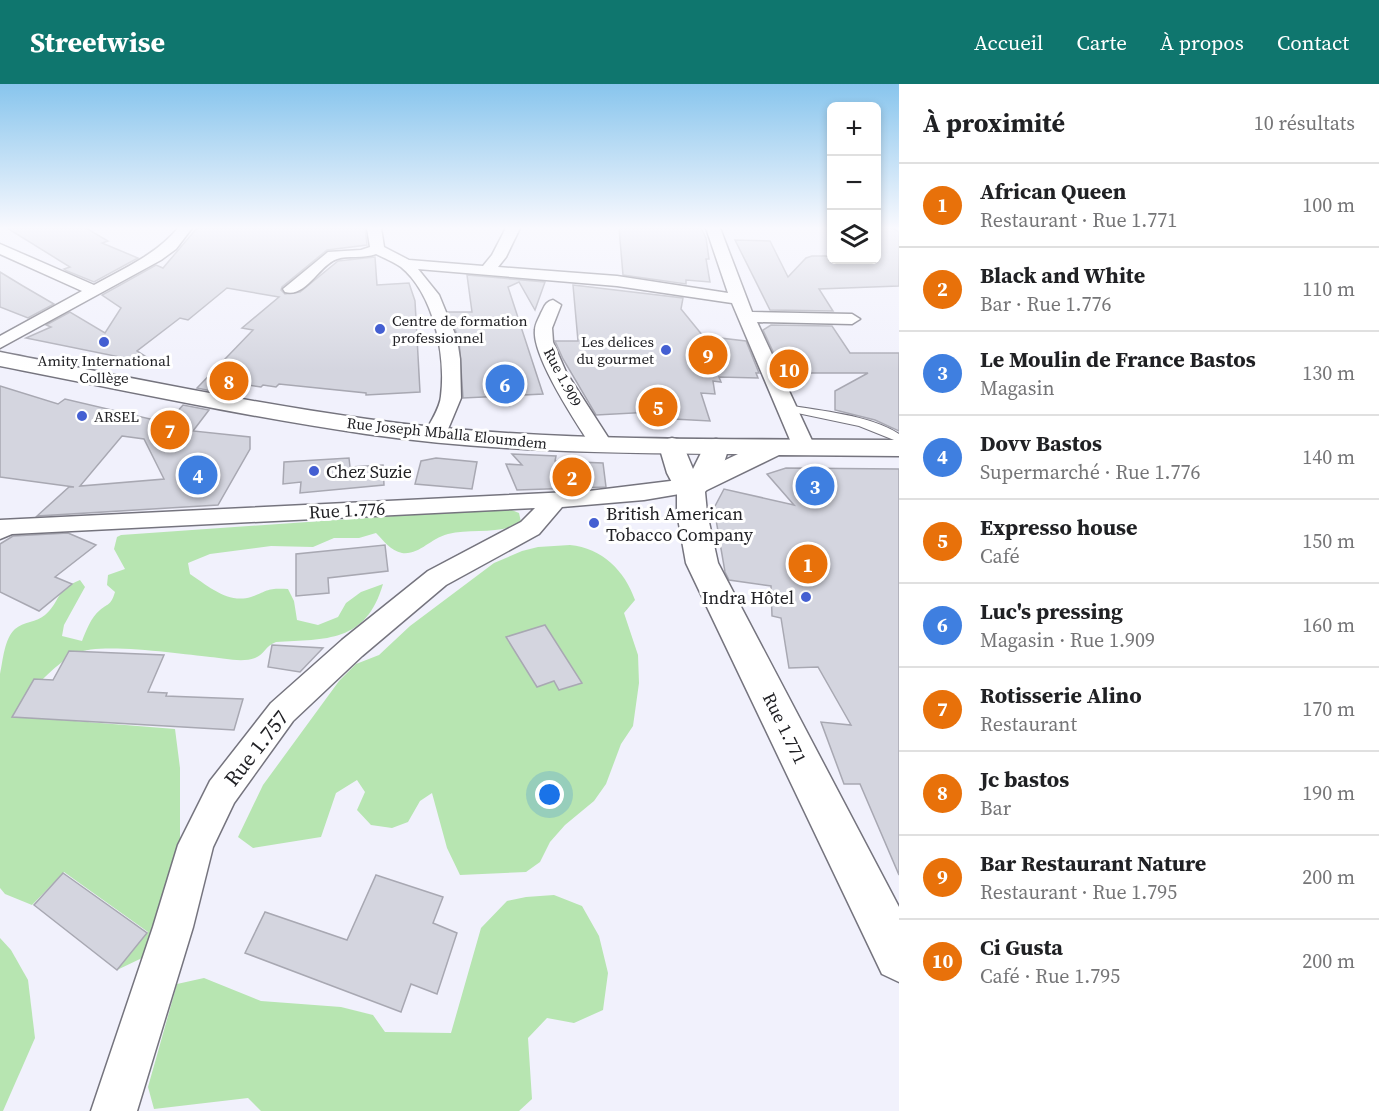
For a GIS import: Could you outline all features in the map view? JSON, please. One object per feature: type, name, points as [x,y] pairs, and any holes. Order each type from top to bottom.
[{"type":"main road","name":"Rue Joseph Mballa Eloumdem","points":[[0,359],[222,403],[368,427],[435,434],[537,443],[602,445],[899,448]]},
{"type":"main road","name":"Rue 1.771","points":[[672,446],[691,488],[692,513],[702,563],[899,957]]},
{"type":"main road","points":[[691,488],[709,466],[716,447]]},
{"type":"main road","points":[[691,488],[775,447]]},
{"type":"street","points":[[58,276],[95,291]]},
{"type":"street","points":[[0,343],[122,276]]},
{"type":"street","points":[[291,289],[307,276]]},
{"type":"street","points":[[415,276],[431,296],[448,339],[451,359],[451,398],[435,434]]},
{"type":"street","points":[[551,276],[617,281],[738,299]]},
{"type":"street","points":[[730,276],[804,447]]},
{"type":"street","name":"Rue 1.909","points":[[553,304],[543,331],[545,344],[558,373],[602,445]]},
{"type":"street","points":[[746,317],[852,319]]},
{"type":"street","name":"Rue 1.776","points":[[0,531],[6,526],[556,500],[644,494],[691,488]]},
{"type":"street","name":"Rue 1.757","points":[[114,1111],[173,927],[196,845],[222,792],[282,712],[352,648],[437,578],[530,528],[556,500]]},
{"type":"lane","points":[[787,408],[831,416],[889,432],[899,440]]},
{"type":"green space","points":[[507,508],[519,513],[521,522],[505,529],[448,534],[414,552],[402,553],[394,550],[376,533],[359,538],[334,538],[313,547],[271,546],[210,554],[188,563],[190,574],[226,596],[243,599],[271,590],[288,589],[294,601],[297,620],[318,625],[338,617],[346,603],[361,592],[383,584],[376,603],[366,618],[342,634],[311,640],[276,642],[258,657],[244,660],[142,650],[88,650],[77,653],[62,663],[22,701],[37,718],[175,729],[180,768],[180,849],[163,927],[142,958],[117,970],[148,932],[64,872],[32,905],[5,894],[0,888],[0,674],[6,644],[15,629],[45,615],[66,588],[80,580],[85,587],[64,625],[62,636],[82,641],[94,616],[114,596],[115,592],[107,585],[108,575],[125,569],[114,549],[117,537]]},
{"type":"green space","points":[[570,545],[582,547],[602,556],[611,563],[631,589],[635,600],[624,613],[638,655],[639,683],[633,726],[621,744],[606,784],[594,801],[565,825],[550,842],[540,862],[526,872],[460,875],[447,848],[432,793],[420,801],[408,822],[392,828],[371,825],[357,810],[365,792],[357,780],[336,793],[321,837],[253,848],[238,837],[263,785],[339,681],[356,664],[379,655],[410,626],[494,563],[538,547]]},
{"type":"green space","points":[[554,895],[582,906],[599,936],[608,973],[603,1010],[574,1023],[547,1018],[528,1038],[532,1099],[519,1111],[261,1111],[248,1098],[154,1109],[148,1087],[177,984],[204,978],[261,1001],[341,1007],[373,1015],[385,1032],[451,1033],[481,928],[507,901]]},
{"type":"green space","points":[[0,938],[11,950],[28,980],[35,1038],[3,1111],[0,1111]]},
{"type":"building","points":[[0,276],[7,276],[54,304],[28,318],[0,307]]},
{"type":"building","points":[[79,276],[105,276],[94,282]]},
{"type":"building","points":[[136,276],[295,276],[282,287],[281,290],[285,294],[300,292],[320,276],[376,276],[377,285],[409,283],[415,301],[420,392],[366,395],[366,393],[279,384],[276,387],[263,385],[261,387],[242,384],[237,391],[224,389],[221,393],[197,388],[253,330],[242,328],[279,297],[227,288],[188,320],[180,318],[137,351],[151,360],[149,363],[26,338],[51,327],[46,325],[70,312],[105,333],[121,308],[102,295]]},
{"type":"building","points":[[467,276],[545,282],[535,310],[519,282],[508,287],[543,394],[463,398],[459,339],[448,312],[472,312]]},
{"type":"building","points":[[629,276],[709,276],[710,282],[686,280],[686,284]]},
{"type":"building","points":[[753,276],[899,276],[899,286],[819,289],[833,311],[770,310]]},
{"type":"building","points":[[573,285],[683,298],[681,309],[703,336],[746,341],[759,373],[756,373],[758,378],[719,377],[721,382],[713,381],[715,394],[701,393],[710,421],[654,418],[652,412],[596,415],[555,341],[578,341]]},
{"type":"building","points":[[771,325],[832,326],[850,353],[899,353],[899,431],[875,420],[835,410],[835,391],[868,373],[783,373],[763,330]]},
{"type":"building","points":[[0,386],[58,404],[65,399],[167,423],[183,405],[209,410],[193,431],[250,437],[250,449],[218,505],[37,516],[69,487],[74,487],[0,477]],"holes":[[[122,436],[144,439],[164,479],[80,486]]]},
{"type":"building","points":[[512,454],[556,456],[555,461],[603,463],[606,487],[517,490],[506,464],[522,465]]},
{"type":"building","name":"Chez Suzie","points":[[349,458],[350,467],[383,465],[384,485],[300,493],[301,482],[283,484],[284,462]]},
{"type":"building","points":[[436,458],[477,462],[472,489],[415,484],[421,461]]},
{"type":"building","points":[[786,468],[899,469],[899,875],[860,784],[844,784],[821,722],[851,725],[818,667],[789,668],[781,618],[772,616],[771,586],[729,580],[725,572],[714,508],[724,489],[794,505],[767,474]]},
{"type":"building","points":[[68,533],[96,545],[55,577],[72,584],[39,611],[0,592],[0,544],[13,536]]},
{"type":"building","points":[[385,545],[388,571],[328,578],[329,593],[296,596],[296,554]]},
{"type":"building","points":[[545,625],[582,683],[559,690],[554,681],[537,687],[506,637]]},
{"type":"building","points":[[272,645],[323,648],[300,672],[268,667]]},
{"type":"building","points":[[69,651],[164,655],[148,692],[167,693],[166,696],[243,699],[234,730],[12,717],[34,679],[53,680]]},
{"type":"building","points":[[63,873],[147,933],[117,970],[34,905]]},
{"type":"building","points":[[376,875],[443,897],[433,923],[457,933],[437,994],[411,984],[401,1012],[245,953],[265,912],[347,940]]},
{"type":"place","name":"Centre de formation professionnel","points":[[380,329]]},
{"type":"place","name":"Amity International Collège","points":[[104,342]]},
{"type":"place","name":"Les delices du gourmet","points":[[666,350]]},
{"type":"place","name":"Bar Restaurant Nature","points":[[708,355]]},
{"type":"place","name":"Ci Gusta","points":[[789,369]]},
{"type":"place","name":"Jc bastos","points":[[229,381]]},
{"type":"place","name":"Luc's pressing","points":[[505,384]]},
{"type":"place","name":"Expresso house","points":[[658,407]]},
{"type":"place","name":"ARSEL","points":[[82,416]]},
{"type":"place","name":"Rotisserie Alino","points":[[170,430]]},
{"type":"place","name":"Chez Suzie","points":[[314,471]]},
{"type":"place","name":"Dovv Bastos","points":[[198,475]]},
{"type":"place","name":"Black and White","points":[[572,477]]},
{"type":"place","name":"Le Moulin de France Bastos","points":[[815,486]]},
{"type":"place","name":"British American Tobacco Company","points":[[594,523]]},
{"type":"place","name":"African Queen","points":[[808,564]]},
{"type":"place","name":"Indra Hôtel","points":[[806,597]]}]
